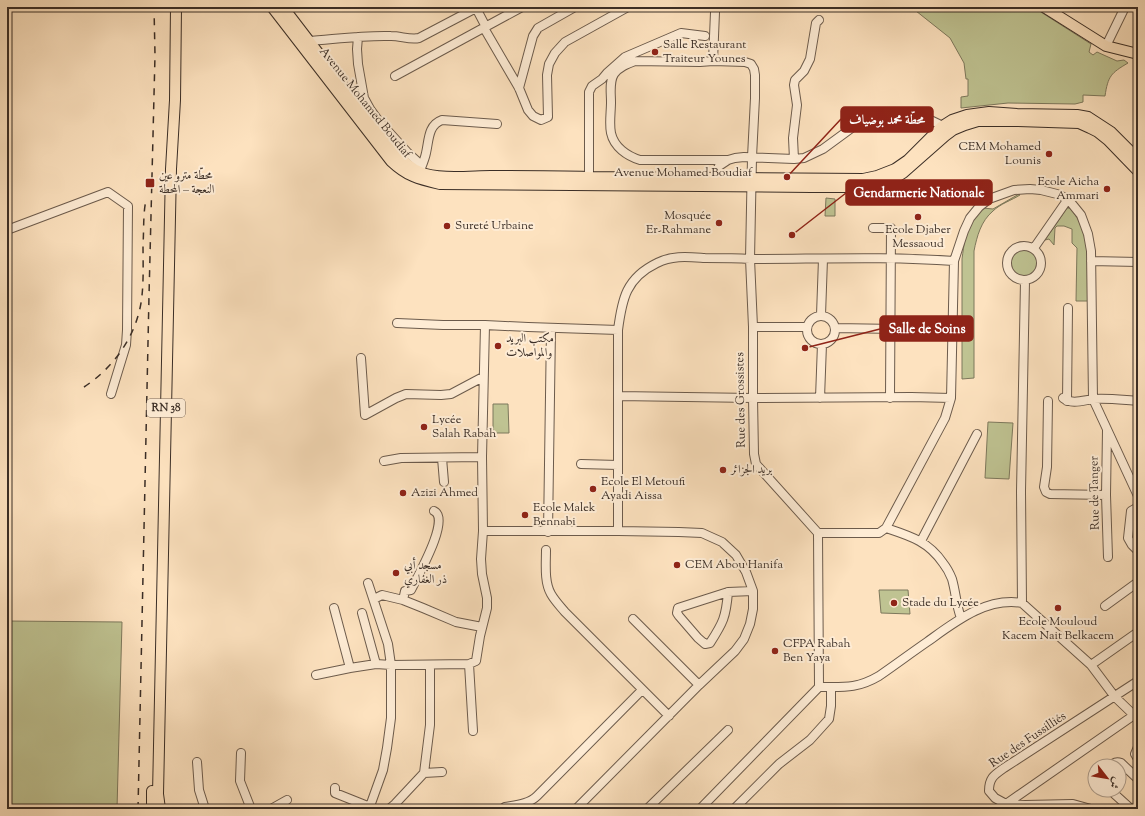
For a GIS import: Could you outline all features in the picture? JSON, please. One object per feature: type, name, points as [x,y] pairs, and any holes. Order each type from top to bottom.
[{"type":"main road","name":"RN 38","points":[[160,809],[158,794],[157,697],[158,556],[166,168],[170,100],[170,7]]},
{"type":"main road","name":"RN 38","points":[[152,809],[157,697],[171,169],[175,100],[176,7]]},
{"type":"main road","name":"Avenue Mohamed Boudiaf","points":[[272,7],[390,160],[398,168],[409,175],[420,173],[450,177],[544,176],[714,178],[752,182],[873,186],[884,183],[903,173],[945,136],[954,130],[978,121],[1079,124],[1090,128],[1103,136],[1138,171]]},
{"type":"main road","name":"Avenue Mohamed Boudiaf","points":[[283,7],[394,152],[409,166],[440,184],[752,182],[863,179],[877,176],[895,169],[908,160],[943,126],[952,120],[967,115],[988,112],[1077,115],[1088,117],[1111,132],[1138,159]]},
{"type":"main road","points":[[1044,7],[1106,46],[1138,54]]},
{"type":"street","points":[[308,41],[392,36],[413,39],[419,38],[477,7],[485,28],[519,88],[528,110],[533,116],[541,120],[548,118],[547,75],[549,64],[555,53],[565,42],[628,7]]},
{"type":"street","points":[[395,76],[522,7]]},
{"type":"street","points":[[519,88],[533,36],[538,28],[575,7]]},
{"type":"street","points":[[1106,46],[1125,7]]},
{"type":"street","points":[[715,12],[713,61],[635,61],[626,64],[619,69],[614,75],[611,84],[611,132],[613,140],[620,149],[631,157],[640,160],[728,160]]},
{"type":"street","points":[[794,159],[793,138],[797,105],[794,85],[795,80],[804,72],[810,59],[818,20]]},
{"type":"street","points":[[589,177],[589,92],[592,86],[602,79],[625,57],[681,33],[705,36]]},
{"type":"street","points":[[358,37],[358,64],[362,79],[363,95],[367,104],[378,120],[420,164],[420,173]]},
{"type":"street","name":"Rue des Grossistes","points":[[713,61],[745,62],[751,64],[754,69],[755,98],[750,259],[753,327],[754,454],[756,464],[818,533]]},
{"type":"street","name":"Avenue Mohamed Boudiaf","points":[[714,178],[719,166],[728,160],[752,157],[804,158],[823,149],[853,127],[861,123],[896,114],[908,112],[916,113],[943,126]]},
{"type":"street","points":[[420,173],[426,154],[429,134],[432,127],[437,122],[442,120],[497,124]]},
{"type":"street","points":[[700,809],[819,687],[818,533],[879,533],[886,528],[945,418],[951,398],[954,261],[970,218],[979,207],[989,199],[1014,190],[1041,190],[1057,194],[1068,199],[1081,216],[1088,234],[1091,261],[1093,399],[1138,496]]},
{"type":"street","points":[[7,230],[108,192],[128,206],[126,345],[111,394]]},
{"type":"street","points":[[1034,248],[1068,199]]},
{"type":"street","points":[[873,228],[891,228],[890,258],[893,329],[890,398]]},
{"type":"street","points":[[1021,246],[1034,248],[1041,256],[1042,264],[1038,274],[1030,280],[1024,281],[1010,274],[1007,261],[1012,251],[1016,247],[1021,246]]},
{"type":"street","points":[[618,531],[618,330],[621,307],[625,293],[634,280],[645,270],[658,262],[685,256],[750,259],[890,258],[954,261]]},
{"type":"street","points":[[821,315],[823,259]]},
{"type":"street","points":[[1091,261],[1138,262]]},
{"type":"street","points":[[1022,603],[1021,491],[1024,281]]},
{"type":"street","points":[[1068,308],[1065,399],[1082,402],[1093,399],[1138,401]]},
{"type":"street","points":[[821,315],[829,317],[834,324],[835,334],[828,342],[817,344],[808,338],[806,327],[813,317],[821,315]]},
{"type":"street","points":[[397,323],[618,330]]},
{"type":"street","points":[[316,675],[376,664],[430,665],[469,664],[476,662],[487,608],[487,598],[482,574],[481,559],[483,531],[482,457],[484,325]]},
{"type":"street","points":[[753,327],[806,327]]},
{"type":"street","points":[[548,532],[551,328]]},
{"type":"street","points":[[835,328],[893,329]]},
{"type":"street","points":[[820,398],[822,344]]},
{"type":"street","points":[[361,358],[365,415],[406,394],[451,394],[483,377]]},
{"type":"street","points":[[618,396],[951,398]]},
{"type":"street","points":[[1048,401],[1047,467],[1044,488],[1046,492],[1050,494],[1106,495]]},
{"type":"street","name":"Rue de Tanger","points":[[1107,428],[1106,495],[1108,557]]},
{"type":"street","points":[[921,542],[977,434]]},
{"type":"street","points":[[384,461],[401,458],[482,457]]},
{"type":"street","points":[[442,458],[444,482]]},
{"type":"street","points":[[581,464],[618,465]]},
{"type":"street","points":[[1138,507],[1131,511],[1128,538],[1138,551]]},
{"type":"street","points":[[403,600],[405,591],[411,590],[433,546],[439,524],[439,517],[437,512],[434,510]]},
{"type":"street","points":[[886,528],[921,542],[931,549],[946,566],[952,578],[957,608],[961,618]]},
{"type":"street","points":[[483,531],[618,531],[702,533],[722,542],[736,555],[746,572],[753,591],[750,624],[744,639],[735,652],[576,809]]},
{"type":"street","points":[[546,550],[548,587],[551,594],[564,612],[669,716]]},
{"type":"street","points":[[1105,606],[1138,582]]},
{"type":"street","points":[[335,788],[335,793],[369,808],[383,770],[387,748],[391,718],[391,665],[388,644],[368,583]]},
{"type":"street","points":[[728,592],[727,609],[724,620],[710,643],[705,644],[678,616],[678,608],[728,592],[753,591]]},
{"type":"street","points":[[374,599],[382,595],[403,600],[456,622],[482,627]]},
{"type":"street","points":[[819,687],[851,687],[869,682],[961,618],[991,604],[1010,602],[1022,603],[1091,665],[1115,697],[1137,716],[1006,804]]},
{"type":"street","points":[[334,608],[350,668]]},
{"type":"street","points":[[362,613],[376,664]]},
{"type":"street","points":[[633,619],[699,686]]},
{"type":"street","points":[[1091,665],[1138,632]]},
{"type":"street","points":[[469,664],[474,731]]},
{"type":"street","points":[[389,809],[424,773],[430,725],[430,665]]},
{"type":"street","name":"Rue des Fussilliés","points":[[1006,804],[995,798],[989,791],[989,782],[994,775],[1138,681]]},
{"type":"street","points":[[734,809],[779,764],[810,740],[829,719],[831,687]]},
{"type":"street","points":[[502,809],[533,800],[642,690]]},
{"type":"street","points":[[647,809],[728,730]]},
{"type":"street","points":[[1138,747],[1135,754],[1138,759]]},
{"type":"street","points":[[241,753],[240,781],[251,809]]},
{"type":"street","points":[[197,762],[199,790],[205,809]]},
{"type":"street","points":[[1127,769],[1138,779]]},
{"type":"street","points":[[424,773],[442,772]]},
{"type":"street","points":[[1119,798],[1131,809]]},
{"type":"street","points":[[271,809],[286,800]]},
{"type":"street","points":[[1006,804],[1072,804],[1091,809]]},
{"type":"green space","points":[[911,7],[1033,7],[1091,44],[1089,52],[1093,55],[1097,52],[1117,61],[1124,60],[1128,63],[1111,76],[1107,84],[1105,96],[1083,95],[1083,102],[1075,104],[1008,103],[961,108],[961,97],[968,96],[968,79],[966,79],[964,63],[950,38]]},
{"type":"green space","points":[[1019,194],[1020,195],[999,206],[989,215],[985,219],[978,234],[974,251],[974,378],[962,379],[962,259],[967,232],[971,222],[983,208],[993,209]]},
{"type":"green space","points":[[826,198],[835,199],[835,216],[825,216]]},
{"type":"green space","points":[[1067,208],[1070,208],[1077,218],[1085,240],[1088,265],[1088,301],[1076,301],[1077,248],[1072,243],[1072,229],[1064,226],[1057,226],[1055,228],[1054,245],[1049,239],[1045,240]]},
{"type":"green space","points":[[1024,249],[1034,253],[1038,263],[1034,273],[1024,277],[1014,273],[1010,263],[1014,253]]},
{"type":"green space","points":[[493,404],[508,404],[509,433],[493,433]]},
{"type":"green space","points":[[988,422],[1013,423],[1009,479],[985,478]]},
{"type":"green space","name":"Stade du Lycée","points":[[879,590],[908,590],[910,614],[881,613]]},
{"type":"green space","points":[[7,621],[122,622],[117,809],[7,809]]},
{"type":"railway","points":[[138,809],[155,55],[154,7]]},
{"type":"railway","points":[[84,387],[104,371],[121,351],[134,328],[138,316],[143,289],[144,211],[146,200]]},
{"type":"place","name":"Salle Restaurant Traiteur Younes","points":[[655,52]]},
{"type":"place","name":"CEM Mohamed Lounis","points":[[1049,154]]},
{"type":"place","name":"محطّة محمد بوضياف","points":[[787,177]]},
{"type":"place","name":"محطّة مترو عين النعجة – المحطة","points":[[150,183]]},
{"type":"place","name":"Ecole Aicha Ammari","points":[[1107,189]]},
{"type":"place","name":"Ecole Djaber Messaoud","points":[[918,217]]},
{"type":"place","name":"Mosquée Er-Rahmane","points":[[719,223]]},
{"type":"place","name":"Sureté Urbaine","points":[[447,226]]},
{"type":"place","name":"Gendarmerie Nationale","points":[[792,235]]},
{"type":"place","name":"مكتب البريد والمواصلات","points":[[498,346]]},
{"type":"place","name":"Salle de Soins","points":[[805,348]]},
{"type":"place","name":"Lycée Salah Rabah","points":[[424,427]]},
{"type":"place","name":"بريد الجزائر","points":[[723,470]]},
{"type":"place","name":"Ecole El Metoufi Ayadi Aissa","points":[[593,489]]},
{"type":"place","name":"Azizi Ahmed","points":[[403,493]]},
{"type":"place","name":"Ecole Malek Bennabi","points":[[525,515]]},
{"type":"place","name":"CEM Abou Hanifa","points":[[677,565]]},
{"type":"place","name":"مسجد أبي ذر الغفاري","points":[[396,573]]},
{"type":"place","name":"Stade du Lycée","points":[[894,603]]},
{"type":"place","name":"Ecole Mouloud Kacem Nait Belkacem","points":[[1058,608]]},
{"type":"place","name":"CFPA Rabah Ben Yaya","points":[[775,651]]}]
